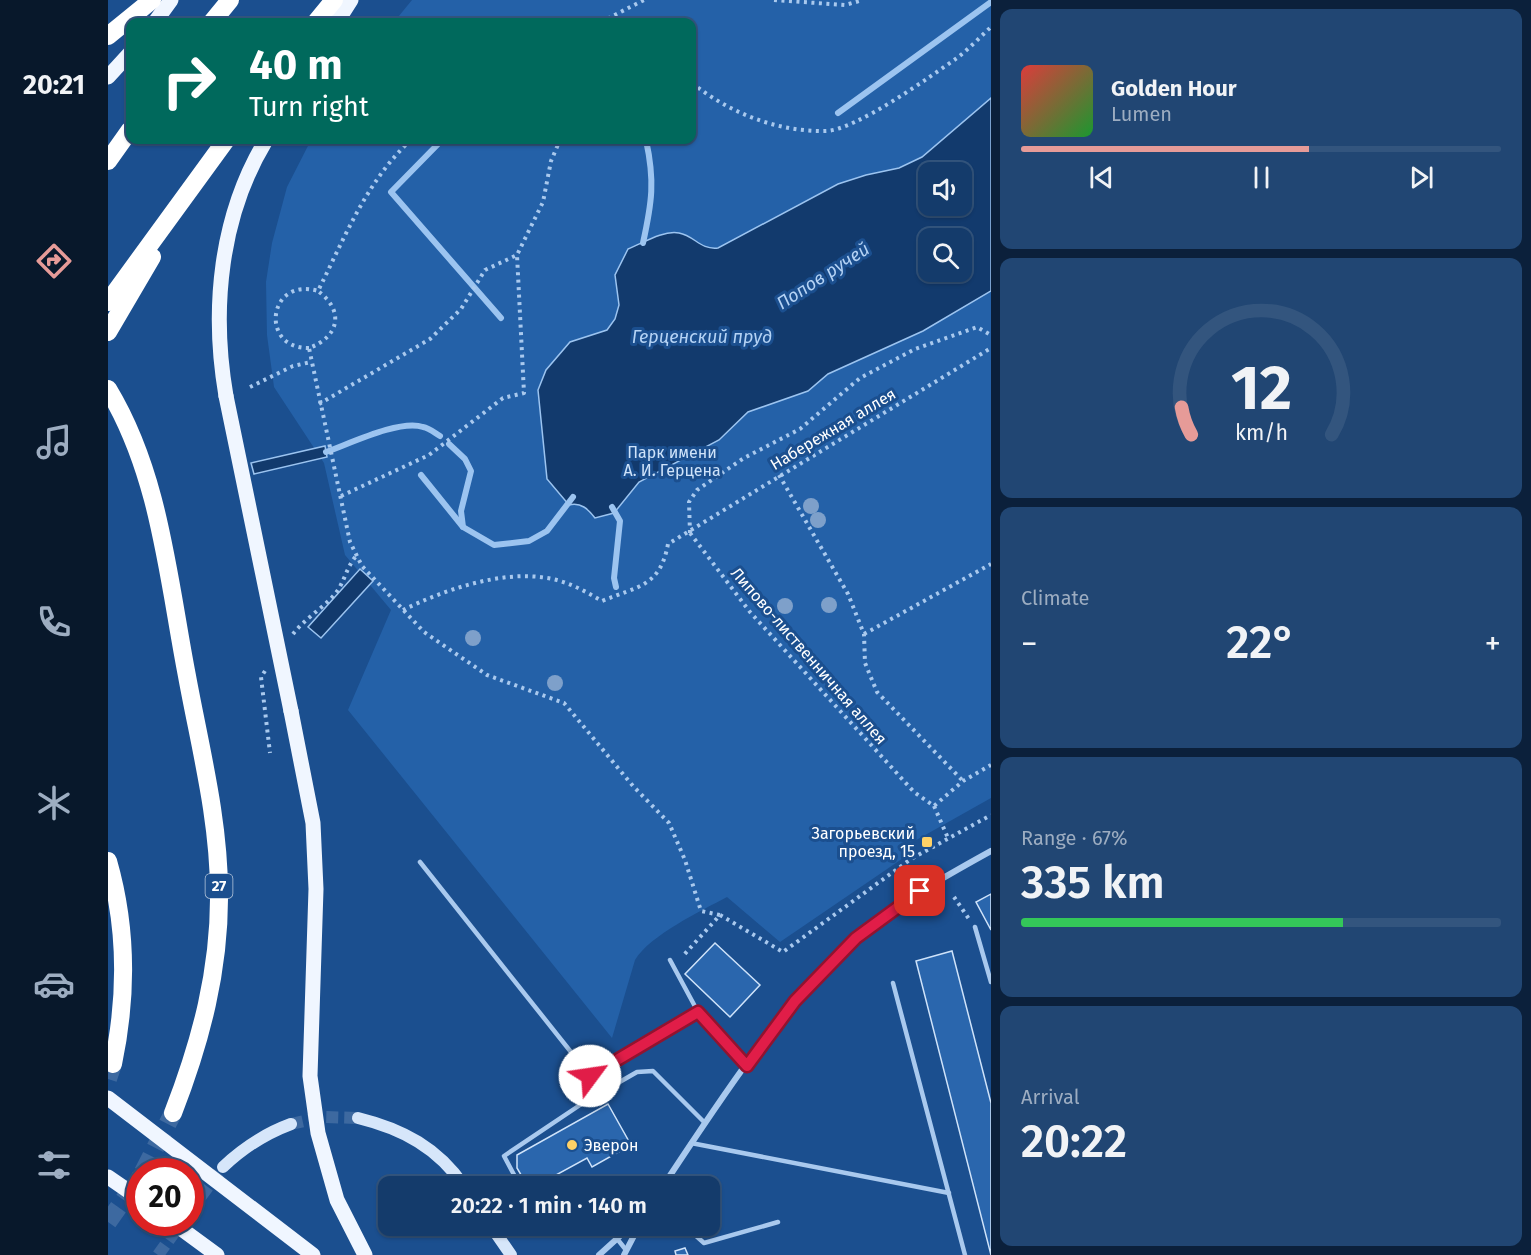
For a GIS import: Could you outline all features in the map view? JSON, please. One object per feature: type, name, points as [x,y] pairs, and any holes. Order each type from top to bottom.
[{"type":"highway","points":[[130,18],[152,0]]},
{"type":"highway","points":[[215,18],[230,0]]},
{"type":"highway","points":[[319,18],[334,0]]},
{"type":"highway","points":[[108,36],[126,21]]},
{"type":"highway","points":[[108,161],[126,136]]},
{"type":"highway","points":[[108,302],[223,144]]},
{"type":"highway","points":[[108,332],[210,160]]},
{"type":"highway","name":"27","points":[[108,388],[122,411],[145,468],[159,524],[214,823],[219,893],[213,980],[198,1045],[173,1113]]},
{"type":"highway","points":[[108,861],[121,926],[123,967],[118,1037],[112,1064]]},
{"type":"main road","points":[[158,18],[171,0]]},
{"type":"main road","points":[[340,18],[351,0]]},
{"type":"main road","points":[[108,77],[126,57]]},
{"type":"main road","points":[[264,144],[243,186],[229,227],[219,310],[219,357],[313,823],[316,889],[310,1076],[318,1133],[338,1200],[365,1255]]},
{"type":"main road","points":[[108,1098],[313,1255]]},
{"type":"main road","points":[[108,1177],[126,1189]]},
{"type":"main road","points":[[192,1236],[218,1255]]},
{"type":"street","points":[[670,1176],[795,1001],[856,938],[932,883],[991,851]]},
{"type":"street","points":[[358,1118],[388,1126],[413,1137],[437,1154],[456,1176]]},
{"type":"street","points":[[223,1167],[240,1150],[264,1134],[291,1124]]},
{"type":"street","points":[[498,1236],[511,1255]]},
{"type":"street","points":[[599,1255],[620,1236]]},
{"type":"street","points":[[625,1252],[634,1236]]},
{"type":"lane","points":[[420,862],[590,1076],[698,1012]]},
{"type":"lane","points":[[975,927],[991,981]]},
{"type":"lane","points":[[670,960],[698,1012],[747,1066]]},
{"type":"lane","points":[[893,983],[965,1255]]},
{"type":"lane","points":[[515,1176],[504,1156],[583,1103],[637,1072],[653,1071],[705,1124]]},
{"type":"lane","points":[[691,1143],[949,1193]]},
{"type":"lane","points":[[697,1236],[704,1243],[778,1222]]},
{"type":"lane","points":[[615,1236],[625,1252]]},
{"type":"path","points":[[610,18],[644,0]]},
{"type":"path","points":[[774,0],[845,5],[863,0]]},
{"type":"path","points":[[696,86],[716,103],[753,119],[827,131],[852,124],[909,89],[959,57],[991,27]]},
{"type":"path","points":[[318,291],[370,189],[396,153],[406,144]]},
{"type":"path","points":[[341,496],[429,455],[503,398],[524,393],[517,255],[543,202],[551,160],[558,144]]},
{"type":"path","points":[[319,404],[430,339],[461,309],[485,270],[517,255]]},
{"type":"path","points":[[304,288],[318,291],[328,299],[334,309],[334,326],[322,343],[309,348],[293,346],[280,335],[275,314],[283,298],[293,290],[304,288]]},
{"type":"path","points":[[690,533],[689,502],[697,490],[744,458],[800,429],[860,378],[915,349],[977,327],[991,335]]},
{"type":"path","points":[[309,348],[350,542],[362,566],[424,632],[487,675],[564,703],[633,786],[669,823],[685,860],[701,910],[720,915],[783,952],[911,859],[991,815]]},
{"type":"path","name":"Набережная аллея","points":[[403,610],[456,588],[517,577],[546,577],[575,586],[602,601],[633,588],[659,574],[664,564],[668,544],[690,533],[779,476],[991,348]]},
{"type":"path","points":[[250,387],[293,366],[311,362]]},
{"type":"path","points":[[779,476],[849,594],[864,634],[865,663],[876,692],[963,782]]},
{"type":"path","name":"Липово-лиственничная аллея","points":[[690,533],[750,612],[914,792],[934,806]]},
{"type":"path","points":[[864,634],[991,564]]},
{"type":"path","points":[[948,838],[934,806],[963,782],[991,765]]},
{"type":"path","points":[[954,897],[975,927]]},
{"type":"path","points":[[670,960],[681,957],[720,915]]},
{"type":"green space","name":"Парк имени А. И. Герцена","points":[[412,0],[991,0],[991,798],[911,843],[915,850],[780,942],[727,897],[677,924],[652,942],[635,960],[612,1038],[348,710],[391,610],[345,555],[324,463],[274,387],[267,335],[266,282],[272,243],[287,187],[309,144],[696,144],[696,18],[397,18]]},
{"type":"water","name":"Герценский пруд","points":[[991,98],[991,291],[923,331],[828,374],[808,391],[748,412],[719,440],[639,482],[614,513],[595,518],[584,507],[569,505],[547,479],[538,390],[546,370],[570,342],[607,330],[615,319],[619,305],[615,275],[628,249],[666,233],[679,233],[707,247],[718,248],[838,184],[899,168],[922,157]]},
{"type":"water","points":[[325,446],[327,457],[254,474],[251,463]]},
{"type":"water","points":[[360,569],[373,581],[321,638],[308,627]]},
{"type":"building","points":[[991,894],[991,930],[976,902]]},
{"type":"building","points":[[715,943],[760,985],[730,1017],[685,974]]},
{"type":"building","points":[[952,951],[991,1103],[991,1255],[916,961]]},
{"type":"building","points":[[608,1104],[631,1145],[592,1167],[587,1158],[554,1176],[522,1176],[517,1168],[517,1155]]},
{"type":"building","points":[[685,1248],[688,1255],[676,1255],[675,1251]]},
{"type":"waterway","points":[[838,113],[991,2]]},
{"type":"waterway","points":[[438,144],[391,192],[501,318]]},
{"type":"waterway","points":[[643,243],[651,192],[651,168],[647,144]]},
{"type":"waterway","points":[[326,452],[401,426],[413,425],[430,429],[440,436]]},
{"type":"waterway","points":[[449,444],[465,459],[471,471],[461,511],[463,527]]},
{"type":"waterway","name":"Попов ручей","points":[[421,475],[463,527],[494,545],[529,541],[547,531],[573,497]]},
{"type":"waterway","points":[[612,507],[620,521],[614,578],[616,587]]},
{"type":"tunnel","points":[[108,1079],[113,1064]]},
{"type":"tunnel","points":[[150,1158],[173,1113]]},
{"type":"tunnel","points":[[291,1124],[323,1117],[358,1118]]},
{"type":"tunnel","points":[[204,1192],[223,1167]]},
{"type":"tunnel","points":[[108,1222],[126,1197]]},
{"type":"tunnel","points":[[158,1255],[172,1236]]},
{"type":"place","name":"Загорьевский проезд, 15","points":[[927,842]]},
{"type":"place","name":"Эверон","points":[[572,1145]]},
{"type":"route","points":[[590,1076],[698,1012],[747,1066],[795,1001],[856,938],[920,891]]}]
